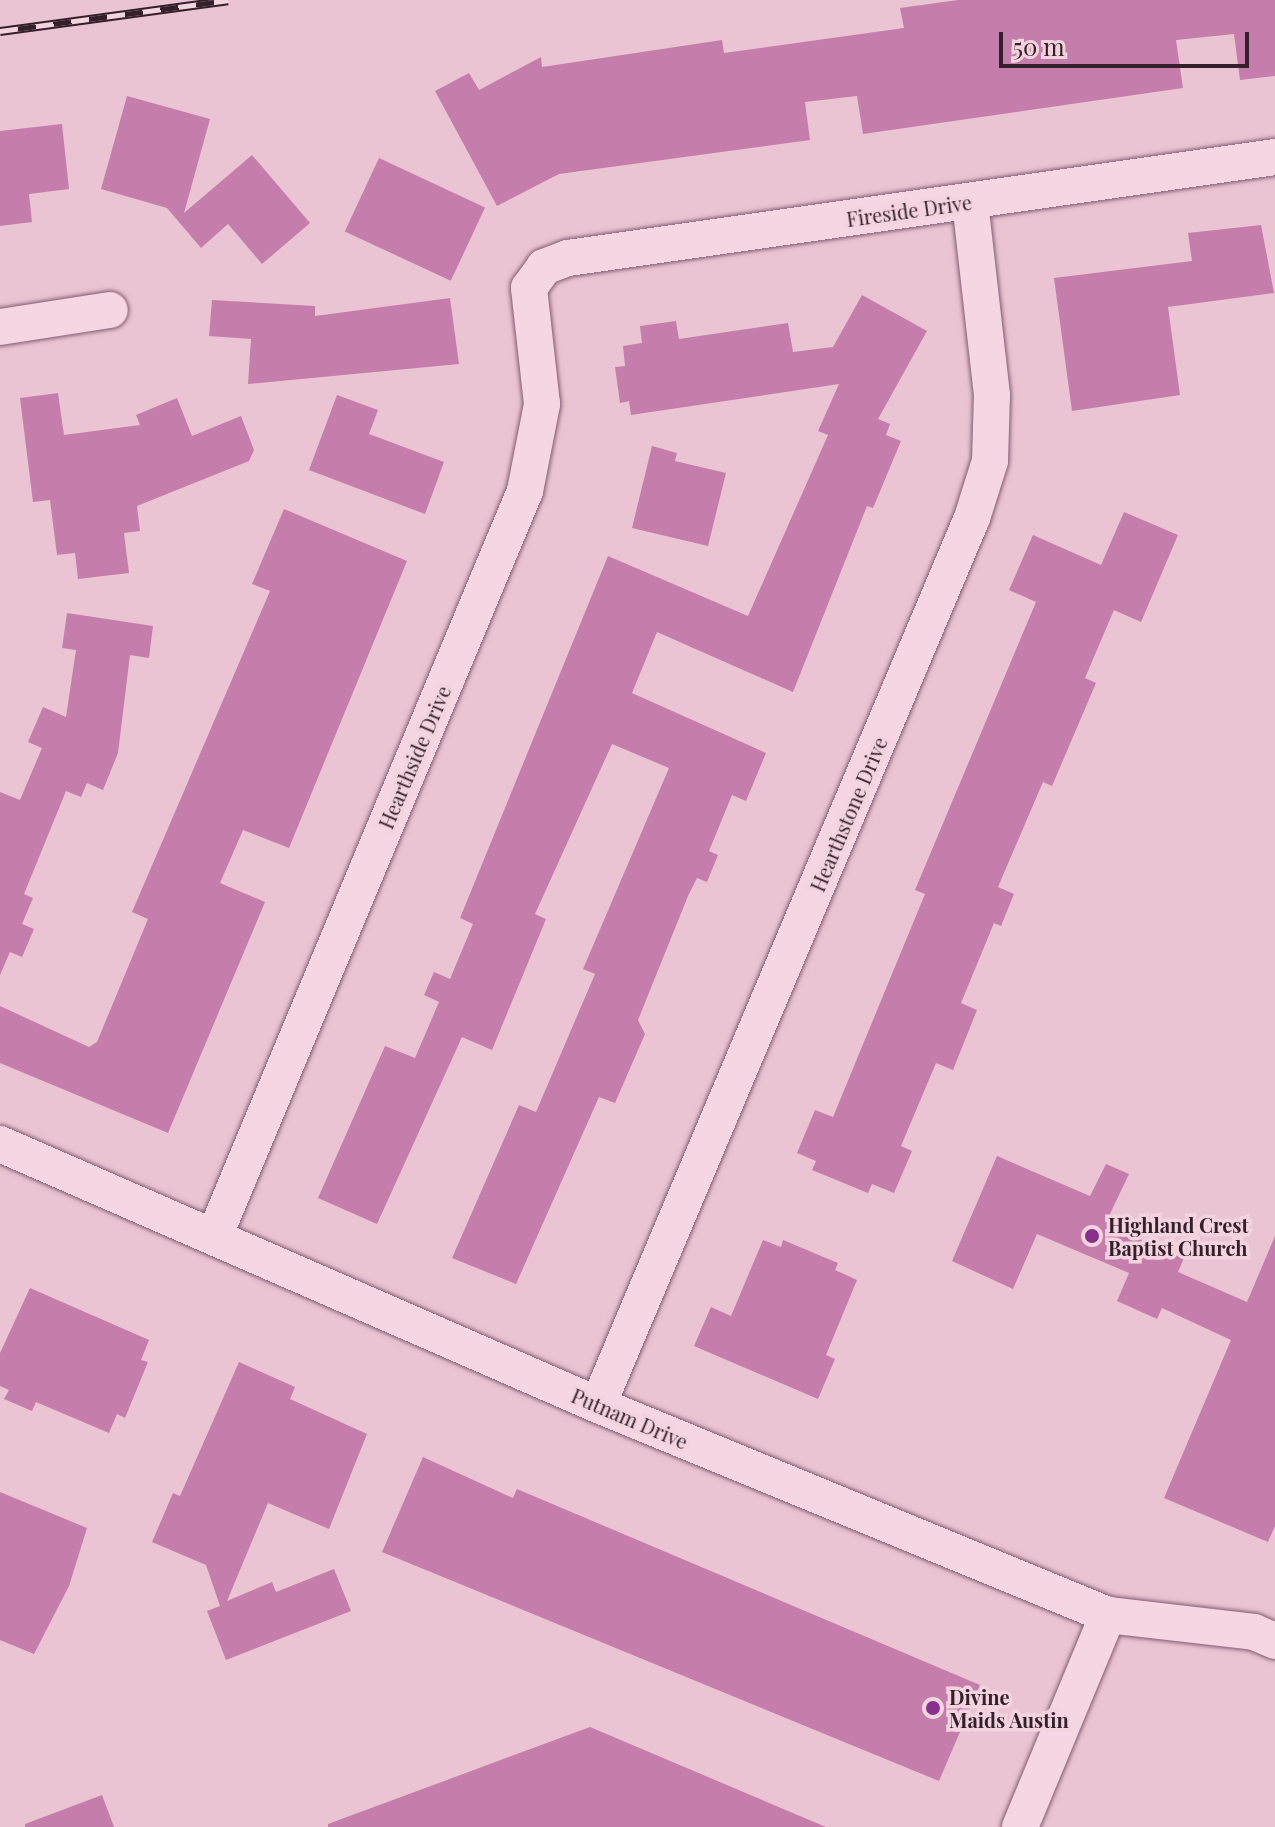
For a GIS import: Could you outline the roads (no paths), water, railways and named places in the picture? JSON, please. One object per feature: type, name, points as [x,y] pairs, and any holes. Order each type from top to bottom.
[{"type":"street","name":"Fireside Drive","points":[[544,267],[568,258],[1275,157]]},
{"type":"street","name":"Hearthstone Drive","points":[[598,1405],[972,518],[990,461],[992,395],[970,202]]},
{"type":"street","name":"Hearthside Drive","points":[[214,1237],[525,491],[542,404],[529,288],[544,267]]},
{"type":"street","points":[[0,327],[110,310]]},
{"type":"street","name":"Putnam Drive","points":[[0,1144],[598,1405],[1108,1615],[1254,1632],[1275,1641]]},
{"type":"street","points":[[1020,1827],[1108,1615]]},
{"type":"railway","points":[[0,31],[228,0]]},
{"type":"place","name":"Highland Crest Baptist Church","points":[[1092,1236]]},
{"type":"place","name":"Divine Maids Austin","points":[[933,1708]]}]
